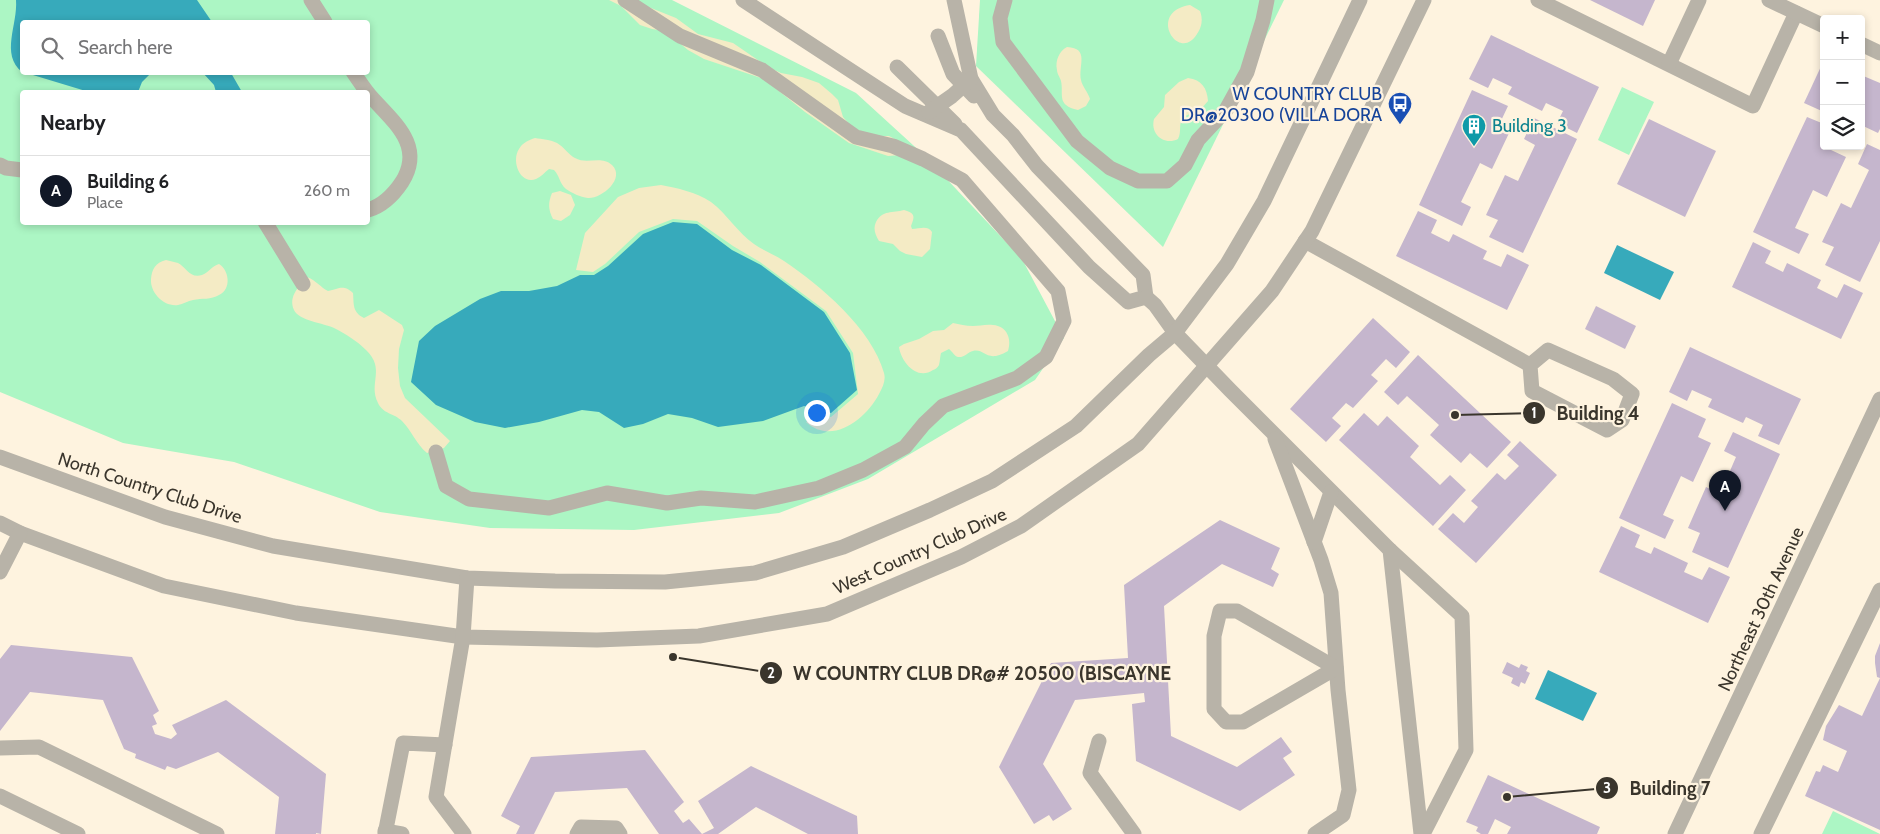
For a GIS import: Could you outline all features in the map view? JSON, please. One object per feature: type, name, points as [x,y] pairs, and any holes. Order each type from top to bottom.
[{"type":"street","points":[[311,0],[324,20]]},
{"type":"street","points":[[436,452],[446,486],[469,499],[549,508],[607,493],[667,503],[701,498],[754,502],[819,488],[862,470],[905,447],[924,424],[943,406],[1017,378],[1046,357],[1064,321],[1058,291],[962,180],[923,159],[893,146],[856,137],[762,70],[680,36],[625,0]]},
{"type":"street","points":[[743,0],[905,106],[931,110],[968,82]]},
{"type":"street","points":[[954,0],[968,82]]},
{"type":"street","points":[[1005,0],[1000,18],[1003,42],[1077,141],[1110,168],[1138,181],[1167,181],[1186,165],[1198,140],[1226,110],[1247,72],[1267,0]]},
{"type":"street","name":"West Country Club Drive","points":[[467,578],[665,582],[755,574],[843,547],[992,481],[1076,426],[1149,355],[1175,333],[1227,264],[1264,201],[1360,0]]},
{"type":"street","name":"West Country Club Drive","points":[[463,636],[597,640],[699,636],[827,614],[961,557],[1021,526],[1138,444],[1272,292],[1316,222],[1424,0]]},
{"type":"street","points":[[1538,0],[1753,106],[1796,13]]},
{"type":"street","points":[[1669,64],[1699,0]]},
{"type":"street","points":[[1769,0],[1820,24]]},
{"type":"street","points":[[938,36],[953,74],[968,82],[993,115],[1037,166],[1143,275],[1146,297],[1155,305],[1175,333],[1331,492],[1390,550],[1462,616],[1466,750],[1422,834]]},
{"type":"street","points":[[1865,46],[1880,53]]},
{"type":"street","points":[[897,67],[931,110],[961,130],[1089,267],[1128,302],[1146,297]]},
{"type":"street","points":[[355,75],[366,90]]},
{"type":"street","points":[[370,96],[398,126],[410,147],[409,171],[395,194],[370,209]]},
{"type":"street","points":[[0,165],[6,168],[20,170]]},
{"type":"street","points":[[266,225],[302,284]]},
{"type":"street","points":[[1305,241],[1530,365]]},
{"type":"street","points":[[1548,350],[1613,380],[1632,394],[1622,420],[1607,430],[1532,390],[1530,365],[1548,350]]},
{"type":"street","name":"Northeast 30th Avenue","points":[[1676,834],[1880,399]]},
{"type":"street","points":[[1273,434],[1314,542],[1331,593],[1336,668],[1349,790],[1343,815],[1315,834]]},
{"type":"street","name":"North Country Club Drive","points":[[0,457],[165,517],[273,546],[467,578]]},
{"type":"street","points":[[1314,542],[1331,492]]},
{"type":"street","points":[[0,523],[20,533],[164,586],[296,613],[463,636]]},
{"type":"street","points":[[0,572],[20,533]]},
{"type":"street","points":[[1390,550],[1422,834]]},
{"type":"street","points":[[464,834],[436,797],[463,636],[467,578]]},
{"type":"street","points":[[1761,834],[1880,590]]},
{"type":"street","points":[[1220,611],[1237,611],[1336,668],[1243,722],[1226,722],[1214,710],[1214,636],[1220,611]]},
{"type":"street","points":[[1099,741],[1090,773],[1134,834]]},
{"type":"street","points":[[402,834],[385,832],[403,743],[445,745]]},
{"type":"street","points":[[0,748],[39,747],[217,834]]},
{"type":"street","points":[[0,796],[78,834]]},
{"type":"street","points":[[577,834],[581,827],[616,828],[620,834]]},
{"type":"green space","points":[[0,0],[672,0],[856,93],[925,156],[1022,259],[1064,338],[1035,380],[868,479],[779,513],[634,530],[490,528],[380,512],[234,462],[123,443],[0,392]]},
{"type":"green space","points":[[980,0],[1284,0],[1163,247],[976,66]]},
{"type":"green space","points":[[1622,87],[1654,102],[1629,155],[1598,140]]},
{"type":"green space","points":[[1833,811],[1880,834],[1822,834]]},
{"type":"sand","points":[[609,0],[637,0],[641,4],[676,18],[698,34],[733,43],[768,67],[781,73],[819,83],[838,100],[843,117],[851,126],[865,134],[889,136],[904,144],[901,155],[888,156],[849,143],[805,112],[764,79],[704,59],[688,50],[665,31],[640,25],[621,6]]},
{"type":"sand","points":[[1190,5],[1200,11],[1202,23],[1197,34],[1190,42],[1182,43],[1175,40],[1170,33],[1168,25],[1170,17],[1177,9]]},
{"type":"sand","points":[[1067,47],[1074,48],[1081,54],[1081,80],[1090,99],[1086,106],[1078,110],[1066,105],[1062,99],[1061,81],[1057,71],[1058,57]]},
{"type":"sand","points":[[1188,78],[1203,85],[1208,101],[1201,109],[1183,117],[1178,139],[1173,141],[1163,140],[1156,134],[1153,124],[1154,119],[1164,107],[1165,95],[1179,82]]},
{"type":"sand","points":[[535,138],[557,143],[573,157],[580,160],[608,162],[616,170],[614,182],[605,192],[588,198],[576,195],[566,189],[554,170],[549,169],[536,179],[525,179],[518,171],[517,154],[522,145]]},
{"type":"sand","points":[[661,185],[693,193],[711,202],[748,240],[784,261],[813,282],[843,309],[857,325],[878,357],[885,378],[882,389],[873,403],[857,420],[837,430],[827,431],[816,429],[806,422],[815,417],[831,417],[858,394],[853,353],[826,311],[760,262],[697,221],[673,219],[639,232],[605,264],[593,272],[576,270],[585,233],[618,197],[639,188]]},
{"type":"sand","points":[[560,191],[571,195],[575,205],[570,215],[561,221],[553,219],[549,206],[552,193]]},
{"type":"sand","points":[[904,210],[913,215],[912,229],[926,228],[932,232],[930,249],[922,257],[906,254],[893,244],[879,241],[876,234],[875,225],[881,215]]},
{"type":"sand","points":[[166,260],[178,263],[191,274],[198,276],[219,264],[227,275],[226,288],[213,298],[193,300],[178,305],[168,304],[155,294],[151,284],[152,272],[155,267]]},
{"type":"sand","points":[[307,277],[328,291],[341,288],[350,290],[353,293],[357,313],[360,316],[364,318],[379,310],[402,325],[404,330],[399,349],[398,368],[400,386],[405,398],[450,441],[444,448],[427,453],[402,421],[380,407],[375,396],[375,363],[363,347],[334,328],[297,314],[294,310],[293,296]]},
{"type":"sand","points":[[953,323],[970,326],[993,325],[1002,328],[1009,338],[1008,351],[1001,355],[990,356],[973,351],[958,357],[949,349],[941,353],[937,368],[927,373],[916,372],[906,364],[899,347],[933,331],[944,330]]},
{"type":"water","points":[[16,0],[197,0],[211,20],[20,20],[20,70],[12,57],[11,48]]},
{"type":"water","points":[[33,75],[149,75],[142,82],[139,90],[82,90]]},
{"type":"water","points":[[205,75],[232,75],[241,90],[215,90],[214,85]]},
{"type":"water","points":[[673,222],[697,224],[732,250],[761,265],[824,312],[850,353],[857,390],[831,413],[804,406],[763,421],[718,427],[692,418],[668,414],[643,424],[624,428],[599,412],[582,410],[539,422],[505,428],[475,422],[436,405],[411,382],[419,341],[435,326],[480,299],[501,291],[529,291],[557,286],[580,275],[594,275],[608,266],[643,234]]},
{"type":"water","points":[[1617,245],[1674,272],[1660,300],[1604,273]]},
{"type":"water","points":[[1548,670],[1597,693],[1583,721],[1535,699]]},
{"type":"building","points":[[1590,0],[1655,0],[1643,26]]},
{"type":"building","name":"Building 3","points":[[1491,35],[1599,87],[1577,133],[1557,123],[1563,111],[1546,103],[1542,111],[1508,94],[1512,87],[1493,78],[1488,88],[1469,79]]},
{"type":"building","points":[[1820,69],[1820,110],[1804,103]]},
{"type":"building","points":[[1865,77],[1880,83],[1880,129],[1878,133],[1865,127]]},
{"type":"building","name":"Building 3","points":[[1472,90],[1508,106],[1499,125],[1510,131],[1492,169],[1480,163],[1461,202],[1471,207],[1462,226],[1419,205]]},
{"type":"building","points":[[1807,117],[1820,122],[1820,150],[1831,150],[1846,157],[1827,197],[1813,190],[1795,228],[1809,234],[1799,254],[1753,232]]},
{"type":"building","name":"Building 3","points":[[1534,118],[1577,139],[1523,253],[1489,237],[1498,220],[1486,215],[1505,175],[1518,181],[1535,145],[1524,139]]},
{"type":"building","points":[[1649,119],[1716,151],[1685,217],[1617,184]]},
{"type":"building","points":[[1867,144],[1880,150],[1880,241],[1860,282],[1825,265],[1834,247],[1822,242],[1841,203],[1851,208],[1869,170],[1858,164]]},
{"type":"building","points":[[1418,211],[1437,220],[1431,233],[1449,242],[1453,234],[1487,251],[1483,259],[1501,267],[1507,254],[1529,265],[1507,310],[1396,256]]},
{"type":"building","points":[[1753,242],[1771,251],[1765,263],[1783,272],[1787,263],[1821,280],[1817,288],[1837,298],[1844,284],[1863,293],[1841,339],[1732,287]]},
{"type":"building","points":[[1596,306],[1636,326],[1625,349],[1585,329]]},
{"type":"building","points":[[1373,318],[1410,352],[1396,368],[1386,359],[1371,375],[1378,381],[1353,408],[1346,403],[1332,418],[1341,426],[1326,442],[1290,409]]},
{"type":"building","points":[[1690,347],[1801,399],[1779,445],[1758,436],[1763,425],[1746,417],[1743,423],[1708,407],[1712,399],[1692,390],[1687,401],[1669,392]]},
{"type":"building","points":[[1418,355],[1511,442],[1487,468],[1470,453],[1461,463],[1430,435],[1439,425],[1407,396],[1398,405],[1384,392]]},
{"type":"building","points":[[1672,403],[1706,419],[1698,437],[1711,443],[1693,482],[1681,476],[1663,515],[1674,520],[1665,539],[1619,518]]},
{"type":"building","points":[[1364,413],[1378,426],[1387,416],[1419,446],[1410,457],[1440,485],[1450,475],[1466,490],[1433,526],[1339,440]]},
{"type":"building","points":[[1733,432],[1780,454],[1728,568],[1692,552],[1700,533],[1688,528],[1706,487],[1720,494],[1736,457],[1724,451]]},
{"type":"building","points":[[1520,441],[1557,475],[1476,563],[1438,529],[1453,513],[1464,523],[1478,507],[1471,501],[1497,473],[1505,480],[1519,466],[1507,455]]},
{"type":"building","points":[[1220,520],[1280,548],[1271,569],[1279,574],[1273,587],[1222,564],[1164,606],[1171,736],[1237,767],[1281,737],[1292,752],[1283,758],[1295,775],[1240,811],[1136,761],[1132,704],[1145,702],[1144,693],[1075,700],[1043,764],[1072,809],[1053,821],[1049,815],[1034,824],[999,767],[1051,663],[1128,658],[1124,585]]},
{"type":"building","points":[[1621,526],[1640,535],[1635,547],[1651,554],[1654,547],[1688,563],[1684,572],[1702,580],[1709,567],[1730,577],[1708,623],[1599,572]]},
{"type":"building","points":[[1880,643],[1880,678],[1877,677],[1875,656]]},
{"type":"building","points":[[11,645],[132,657],[159,711],[153,715],[157,724],[152,726],[155,734],[171,739],[177,734],[172,725],[226,700],[326,774],[321,834],[275,834],[279,797],[218,752],[176,769],[167,766],[165,770],[135,758],[136,754],[124,749],[103,700],[30,692],[0,731],[0,659]]},
{"type":"building","points":[[1507,662],[1519,668],[1521,664],[1528,667],[1526,671],[1530,673],[1525,684],[1521,682],[1519,687],[1511,683],[1513,678],[1502,673]]},
{"type":"building","points":[[1880,678],[1880,830],[1805,796],[1816,771],[1820,772],[1823,765],[1838,772],[1847,751],[1823,740],[1826,726],[1839,705],[1862,716]]},
{"type":"building","points":[[645,750],[684,802],[674,811],[683,823],[689,819],[702,834],[659,834],[627,788],[555,792],[534,834],[516,834],[520,826],[501,816],[531,757]]},
{"type":"building","points":[[751,766],[857,816],[858,834],[808,834],[756,807],[718,834],[702,834],[714,828],[698,801]]},
{"type":"building","points":[[1488,775],[1600,827],[1597,834],[1507,834],[1511,827],[1495,819],[1488,834],[1481,834],[1476,831],[1478,827],[1466,822]]},
{"type":"place","name":"W COUNTRY CLUB DR@20300 (VILLA DORA","points":[[1400,125]]},
{"type":"place","name":"Building 3","points":[[1474,147]]},
{"type":"place","name":"Building 4","points":[[1455,415]]},
{"type":"place","name":"Building 6","points":[[1725,511]]},
{"type":"place","name":"W COUNTRY CLUB DR@# 20500 (BISCAYNE","points":[[673,657]]},
{"type":"place","name":"Building 7","points":[[1507,797]]}]
